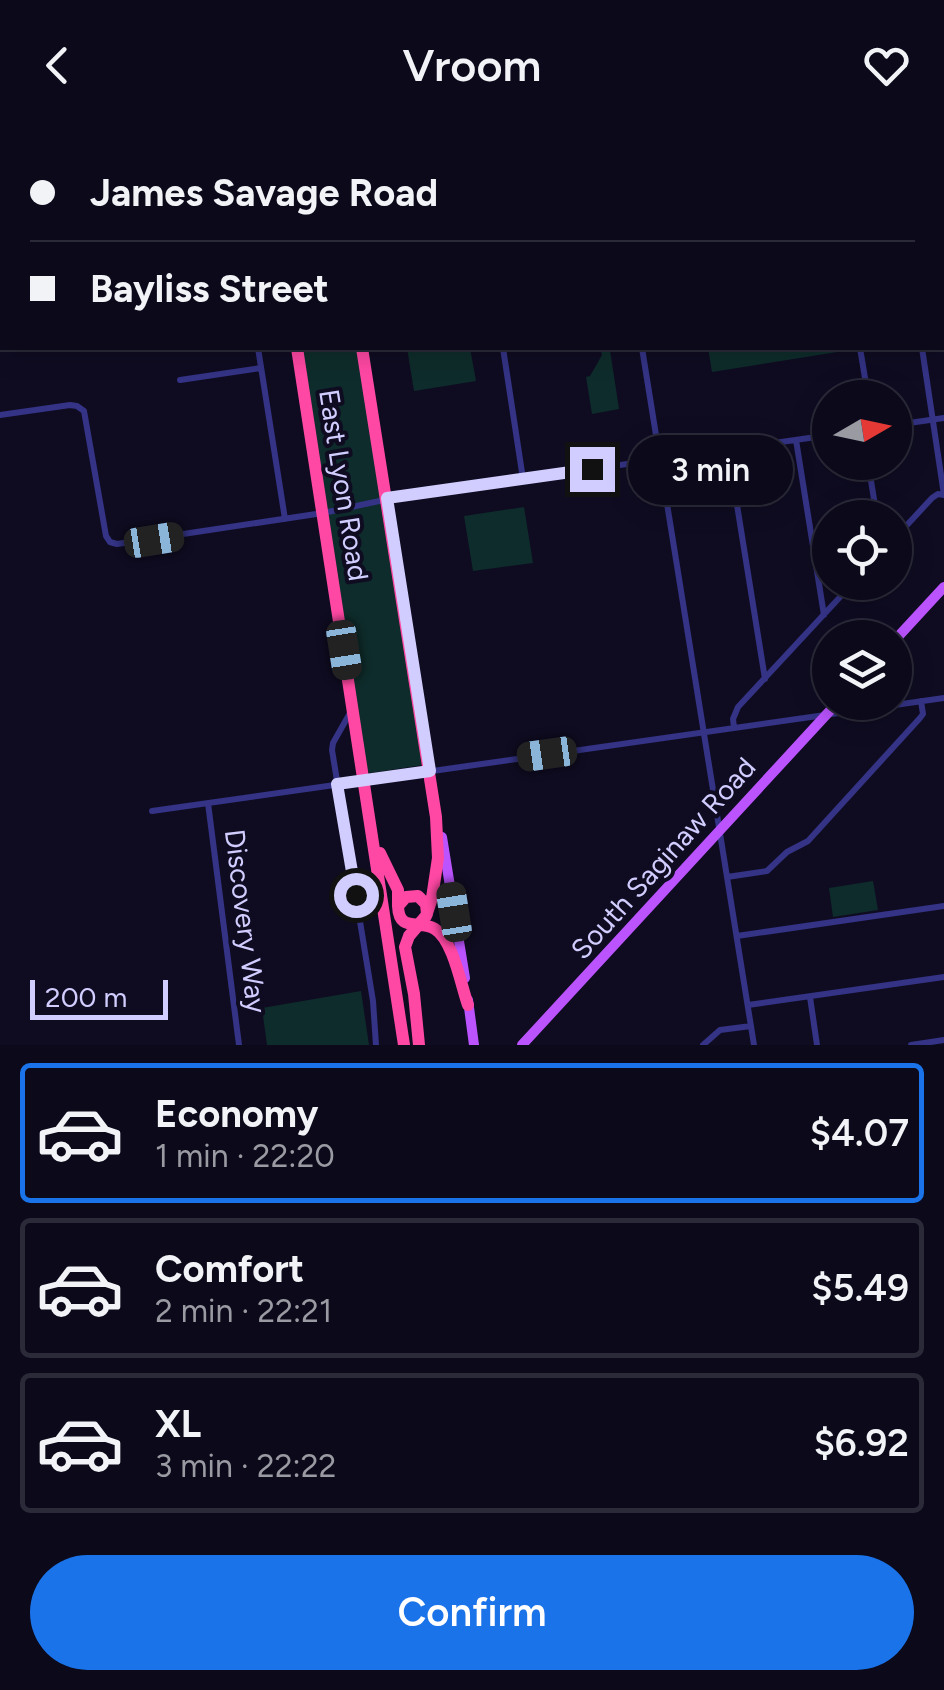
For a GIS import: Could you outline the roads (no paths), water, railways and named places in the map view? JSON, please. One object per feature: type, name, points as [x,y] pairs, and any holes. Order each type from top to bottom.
[{"type":"highway","name":"East Lyon Road","points":[[297,350],[404,1045]]},
{"type":"highway","points":[[362,350],[434,796],[437,868],[433,893],[405,950],[418,1042]]},
{"type":"highway","points":[[371,832],[398,890],[399,915],[410,925],[423,920]]},
{"type":"highway","points":[[398,906],[406,897],[418,896],[426,904],[423,920]]},
{"type":"highway","points":[[423,920],[441,935],[459,966],[468,1005]]},
{"type":"main road","points":[[912,622],[944,587]]},
{"type":"main road","name":"South Saginaw Road","points":[[522,1045],[822,720]]},
{"type":"main road","points":[[434,796],[459,966]]},
{"type":"main road","points":[[468,1005],[474,1045]]},
{"type":"street","points":[[258,350],[285,519]]},
{"type":"street","points":[[503,350],[524,478]]},
{"type":"street","points":[[642,350],[754,1045]]},
{"type":"street","points":[[860,350],[865,380]]},
{"type":"street","points":[[912,520],[932,498],[944,495],[922,350]]},
{"type":"street","points":[[180,380],[261,368]]},
{"type":"street","points":[[0,415],[80,407],[86,414],[106,536],[114,544],[323,513],[387,498],[812,438]]},
{"type":"street","points":[[912,423],[944,418]]},
{"type":"street","points":[[796,440],[824,615]]},
{"type":"street","points":[[728,449],[765,678]]},
{"type":"street","points":[[734,728],[734,713],[838,600]]},
{"type":"street","points":[[912,702],[944,698]]},
{"type":"street","points":[[727,877],[767,871],[786,852],[804,844],[920,718],[922,701]]},
{"type":"street","points":[[352,702],[332,750],[373,1001],[376,1045]]},
{"type":"street","points":[[152,811],[812,716]]},
{"type":"street","name":"Discovery Way","points":[[208,803],[239,1045]]},
{"type":"street","points":[[737,936],[944,906]]},
{"type":"street","points":[[748,1005],[944,977]]},
{"type":"street","points":[[810,996],[817,1045]]},
{"type":"street","points":[[703,1045],[720,1030],[751,1026]]},
{"type":"street","points":[[911,1045],[944,1040]]}]
